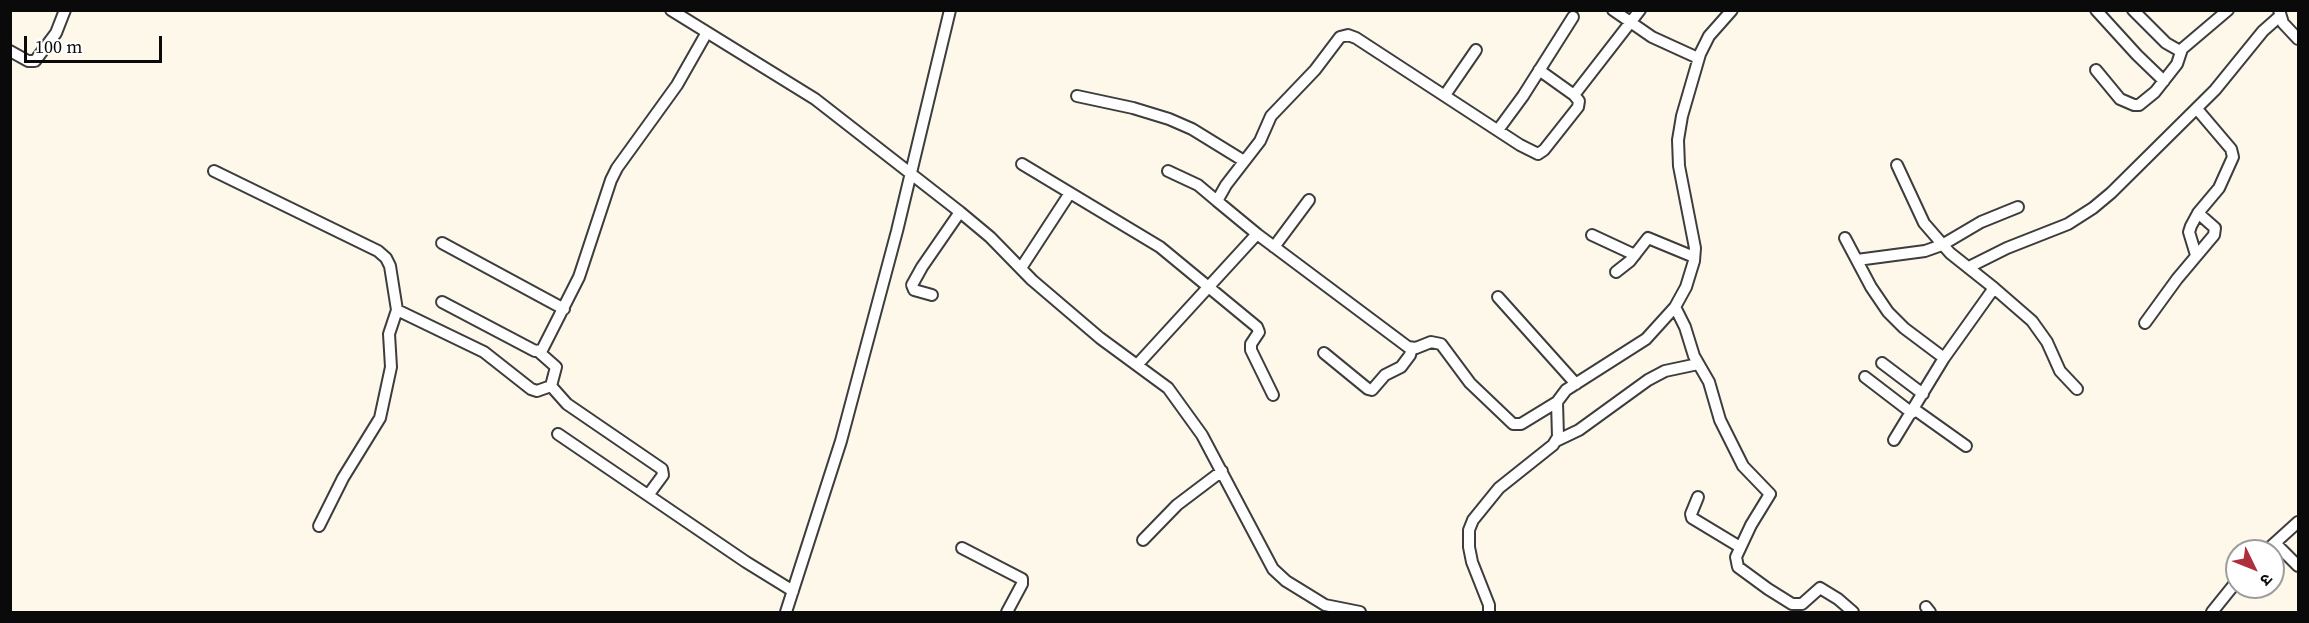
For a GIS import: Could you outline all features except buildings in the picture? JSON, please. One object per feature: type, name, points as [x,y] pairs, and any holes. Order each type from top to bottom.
[{"type":"street","points":[[10,51],[28,61],[34,61],[40,57],[56,33],[65,10]]},
{"type":"street","points":[[671,10],[706,34],[815,99],[960,212],[1032,280],[1100,338],[1168,388],[1202,435],[1267,560],[1279,576],[1325,605],[1360,612]]},
{"type":"street","points":[[786,612],[841,441],[912,173],[950,10]]},
{"type":"street","points":[[1613,10],[1652,37],[1698,58]]},
{"type":"street","points":[[1574,95],[1640,10]]},
{"type":"street","points":[[1412,348],[1431,342],[1441,344],[1470,383],[1513,424],[1521,424],[1557,402],[1566,390],[1646,339],[1675,308],[1686,287],[1694,257],[1693,237],[1679,166],[1678,140],[1682,116],[1698,58],[1709,36],[1731,10]]},
{"type":"street","points":[[2096,10],[2164,81]]},
{"type":"street","points":[[2133,10],[2166,43],[2180,51]]},
{"type":"street","points":[[2096,70],[2120,99],[2139,105],[2164,81],[2177,64],[2180,51],[2228,10]]},
{"type":"street","points":[[1969,267],[2080,217],[2111,193],[2216,90],[2280,13],[2283,23],[2298,39]]},
{"type":"street","points":[[1498,130],[1573,17]]},
{"type":"street","points":[[539,352],[544,347],[579,277],[617,168],[677,85],[706,34]]},
{"type":"street","points":[[1217,201],[1260,141],[1271,116],[1315,70],[1337,40],[1344,35],[1356,38],[1527,149],[1541,153],[1578,107],[1579,101],[1539,70]]},
{"type":"street","points":[[1445,95],[1476,50]]},
{"type":"street","points":[[1077,96],[1133,108],[1169,119],[1207,137],[1244,161]]},
{"type":"street","points":[[2196,255],[2189,232],[2199,213],[2219,188],[2233,157],[2231,149],[2197,109]]},
{"type":"street","points":[[1022,164],[1160,247],[1259,330],[1251,344],[1251,350],[1273,395]]},
{"type":"street","points":[[1897,165],[1921,219],[1942,245],[2032,321],[2047,342],[2060,371],[2077,389]]},
{"type":"street","points":[[214,171],[378,251],[386,258],[390,266],[397,310],[389,334],[391,367],[380,418],[348,469],[319,526]]},
{"type":"street","points":[[1168,171],[1198,185],[1274,247],[1412,348]]},
{"type":"street","points":[[1021,268],[1070,193]]},
{"type":"street","points":[[1274,247],[1309,200]]},
{"type":"street","points":[[1857,260],[1925,252],[1942,245],[1981,222],[2018,207]]},
{"type":"street","points":[[932,295],[914,290],[912,285],[960,212]]},
{"type":"street","points":[[2145,323],[2215,232],[2215,228],[2199,213]]},
{"type":"street","points":[[1137,365],[1257,234]]},
{"type":"street","points":[[1592,235],[1635,255]]},
{"type":"street","points":[[1616,272],[1650,238],[1694,257]]},
{"type":"street","points":[[1845,238],[1871,287],[1888,312],[1904,328],[1944,358]]},
{"type":"street","points":[[442,243],[564,309]]},
{"type":"street","points":[[1894,440],[1944,358],[1994,288]]},
{"type":"street","points":[[1498,297],[1576,384]]},
{"type":"street","points":[[442,302],[539,352],[556,367],[551,386]]},
{"type":"street","points":[[1675,308],[1698,364],[1709,382],[1720,420],[1743,466],[1770,492],[1770,496],[1751,525],[1736,557],[1738,567],[1792,604],[1802,604],[1820,588],[1838,598],[1853,612]]},
{"type":"street","points":[[397,310],[484,352],[537,392],[551,386]]},
{"type":"street","points":[[1324,353],[1370,390],[1374,389],[1385,375],[1401,367],[1412,348]]},
{"type":"street","points":[[1882,363],[1923,394]]},
{"type":"street","points":[[1489,612],[1485,593],[1472,562],[1469,530],[1479,512],[1499,488],[1538,459],[1556,441],[1579,430],[1648,380],[1665,372],[1698,364]]},
{"type":"street","points":[[1865,377],[1966,446]]},
{"type":"street","points":[[551,386],[567,404],[663,469],[663,475],[649,494]]},
{"type":"street","points":[[1556,441],[1557,402]]},
{"type":"street","points":[[558,434],[746,562],[793,591]]},
{"type":"street","points":[[1143,540],[1177,505],[1222,471]]},
{"type":"street","points":[[1698,497],[1691,514],[1692,518],[1740,548]]},
{"type":"street","points":[[2279,539],[2298,522]]},
{"type":"street","points":[[962,548],[1022,579],[1022,584],[1006,612]]},
{"type":"street","points":[[2285,553],[2298,567]]},
{"type":"street","points":[[2212,612],[2225,596]]}]
